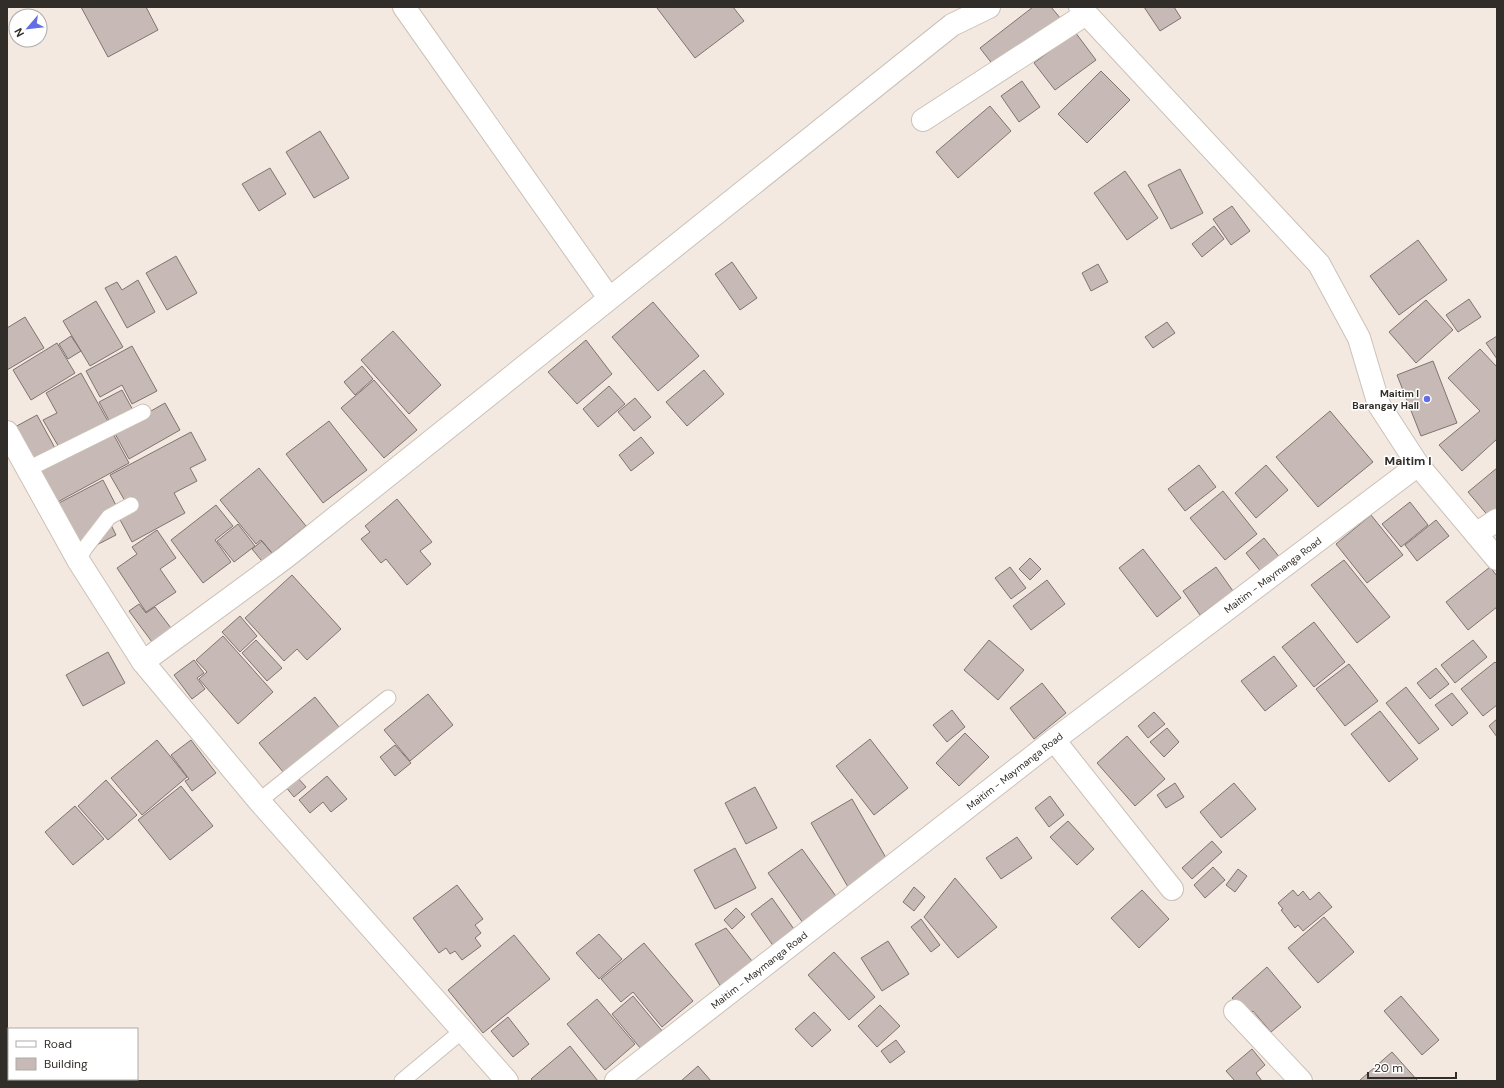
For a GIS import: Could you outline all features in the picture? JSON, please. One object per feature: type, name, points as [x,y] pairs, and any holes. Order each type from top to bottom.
[{"type":"street","points":[[404,7],[609,298]]},
{"type":"street","points":[[143,662],[286,557],[952,25],[989,7]]},
{"type":"street","points":[[923,120],[1083,10],[1320,264],[1359,338],[1379,404],[1418,465],[1497,559]]},
{"type":"street","points":[[7,432],[78,560],[143,662],[259,801],[506,1081]]},
{"type":"street","name":"Maitim - Maymanga Road","points":[[616,1081],[1054,740],[1418,465]]},
{"type":"street","points":[[1476,534],[1497,520]]},
{"type":"street","points":[[1054,740],[1172,889]]},
{"type":"street","points":[[1235,1011],[1301,1081]]},
{"type":"lane","points":[[28,469],[142,412]]},
{"type":"lane","points":[[78,560],[84,548],[110,517],[131,504]]},
{"type":"lane","points":[[259,801],[388,698]]},
{"type":"lane","points":[[402,1081],[462,1031]]},
{"type":"building","points":[[81,7],[146,7],[158,30],[108,57]]},
{"type":"building","points":[[733,7],[744,21],[695,58],[657,8]]},
{"type":"building","points":[[1033,7],[1051,7],[1061,19],[997,70],[980,48]]},
{"type":"building","points":[[1144,7],[1174,7],[1181,18],[1160,31]]},
{"type":"building","points":[[1075,32],[1096,60],[1055,90],[1034,63]]},
{"type":"building","points":[[1101,71],[1130,100],[1087,143],[1058,114]]},
{"type":"building","points":[[1022,81],[1040,107],[1019,122],[1001,96]]},
{"type":"building","points":[[990,106],[1011,131],[958,178],[936,152]]},
{"type":"building","points":[[320,131],[349,178],[314,198],[286,152]]},
{"type":"building","points":[[270,168],[286,194],[259,211],[242,184]]},
{"type":"building","points":[[1180,169],[1203,213],[1171,229],[1148,185]]},
{"type":"building","points":[[1125,171],[1158,218],[1127,240],[1094,193]]},
{"type":"building","points":[[1232,206],[1250,231],[1231,245],[1213,219]]},
{"type":"building","points":[[1214,226],[1224,239],[1202,257],[1192,244]]},
{"type":"building","points":[[1418,240],[1447,280],[1399,315],[1370,276]]},
{"type":"building","points":[[176,256],[197,293],[167,310],[146,273]]},
{"type":"building","points":[[732,262],[757,298],[740,310],[715,274]]},
{"type":"building","points":[[1098,264],[1108,282],[1091,291],[1082,273]]},
{"type":"building","points":[[138,280],[155,312],[127,328],[105,288],[117,282],[122,290]]},
{"type":"building","points":[[1469,299],[1481,317],[1458,332],[1446,315]]},
{"type":"building","points":[[1426,300],[1453,330],[1416,363],[1389,332]]},
{"type":"building","points":[[96,301],[123,347],[90,366],[63,321]]},
{"type":"building","points":[[653,302],[699,356],[658,391],[612,337]]},
{"type":"building","points":[[25,317],[44,348],[7,370],[7,328]]},
{"type":"building","points":[[1167,322],[1175,333],[1153,348],[1145,337]]},
{"type":"building","points":[[393,331],[441,385],[409,414],[361,360]]},
{"type":"building","points":[[71,336],[81,351],[68,359],[59,344]]},
{"type":"building","points":[[1497,336],[1497,359],[1486,343]]},
{"type":"building","points":[[586,340],[612,374],[577,404],[548,372]]},
{"type":"building","points":[[57,343],[75,373],[31,400],[13,370]]},
{"type":"building","points":[[132,346],[157,391],[132,404],[122,385],[100,397],[86,371]]},
{"type":"building","points":[[1480,349],[1497,367],[1497,439],[1462,471],[1439,445],[1480,411],[1448,378]]},
{"type":"building","name":"Maitim I Barangay Hall","points":[[1433,361],[1457,423],[1421,436],[1397,375]]},
{"type":"building","points":[[362,366],[373,379],[355,395],[344,382]]},
{"type":"building","points":[[704,370],[724,394],[687,426],[666,402]]},
{"type":"building","points":[[81,373],[110,425],[60,449],[43,420],[57,413],[46,393]]},
{"type":"building","points":[[374,380],[417,430],[384,458],[341,408]]},
{"type":"building","points":[[609,386],[625,404],[598,427],[583,409]]},
{"type":"building","points":[[122,390],[134,412],[111,424],[99,402]]},
{"type":"building","points":[[635,398],[651,417],[634,431],[618,412]]},
{"type":"building","points":[[165,403],[180,430],[129,459],[114,432]]},
{"type":"building","points":[[1330,411],[1373,462],[1318,507],[1276,457]]},
{"type":"building","points":[[37,415],[55,448],[31,461],[13,428]]},
{"type":"building","points":[[329,421],[367,470],[323,503],[286,454]]},
{"type":"building","points":[[110,428],[129,463],[54,504],[35,469]]},
{"type":"building","points":[[191,432],[206,460],[190,468],[197,481],[174,493],[185,513],[132,542],[118,516],[137,506],[133,497],[125,501],[110,475]]},
{"type":"building","points":[[641,437],[654,453],[631,471],[619,455]]},
{"type":"building","points":[[1199,465],[1216,487],[1185,511],[1168,489]]},
{"type":"building","points":[[1266,465],[1288,490],[1256,518],[1235,493]]},
{"type":"building","points":[[259,468],[306,526],[272,553],[261,540],[256,544],[220,500]]},
{"type":"building","points":[[1497,468],[1497,512],[1490,518],[1468,492]]},
{"type":"building","points":[[103,480],[120,513],[108,519],[116,535],[85,551],[59,503]]},
{"type":"building","points":[[1223,491],[1257,534],[1225,560],[1190,518]]},
{"type":"building","points":[[397,499],[432,542],[420,551],[431,564],[407,585],[386,559],[381,563],[361,539],[370,532],[365,526]]},
{"type":"building","points":[[1410,502],[1428,525],[1401,547],[1382,524]]},
{"type":"building","points":[[216,505],[233,526],[215,540],[231,562],[203,583],[171,540]]},
{"type":"building","points":[[1371,515],[1403,555],[1367,583],[1336,544]]},
{"type":"building","points":[[1436,520],[1449,536],[1417,561],[1405,545]]},
{"type":"building","points":[[238,524],[255,546],[234,562],[217,541]]},
{"type":"building","points":[[157,530],[176,558],[160,569],[176,592],[146,612],[117,568],[137,554],[132,547]]},
{"type":"building","points":[[1264,538],[1281,559],[1262,573],[1246,553]]},
{"type":"building","points":[[262,541],[275,557],[266,566],[252,549]]},
{"type":"building","points":[[1143,549],[1181,598],[1157,617],[1119,568]]},
{"type":"building","points":[[1030,558],[1041,569],[1030,580],[1019,569]]},
{"type":"building","points":[[1344,560],[1390,617],[1357,643],[1311,585]]},
{"type":"building","points":[[1010,567],[1026,588],[1011,599],[995,578]]},
{"type":"building","points":[[1216,567],[1233,591],[1200,615],[1183,591]]},
{"type":"building","points":[[1490,567],[1497,576],[1497,607],[1468,630],[1446,602]]},
{"type":"building","points":[[292,575],[341,629],[307,660],[297,649],[284,661],[245,618]]},
{"type":"building","points":[[1047,580],[1065,604],[1031,630],[1013,606]]},
{"type":"building","points":[[139,604],[146,613],[155,607],[174,632],[155,646],[129,611]]},
{"type":"building","points":[[240,616],[257,636],[240,652],[222,632]]},
{"type":"building","points":[[1314,622],[1345,662],[1314,687],[1282,647]]},
{"type":"building","points":[[223,636],[273,692],[238,724],[199,679],[207,672],[196,660]]},
{"type":"building","points":[[256,640],[282,668],[267,681],[242,653]]},
{"type":"building","points":[[989,640],[1024,670],[998,700],[964,670]]},
{"type":"building","points":[[1473,640],[1487,657],[1455,683],[1441,665]]},
{"type":"building","points":[[108,652],[125,683],[83,706],[66,675]]},
{"type":"building","points":[[1274,656],[1297,686],[1265,711],[1241,681]]},
{"type":"building","points":[[194,660],[204,673],[197,678],[205,689],[192,699],[174,675]]},
{"type":"building","points":[[1495,662],[1497,664],[1497,705],[1483,716],[1461,689]]},
{"type":"building","points":[[1349,664],[1378,701],[1345,726],[1316,689]]},
{"type":"building","points":[[1436,668],[1449,684],[1430,699],[1417,683]]},
{"type":"building","points":[[1042,683],[1066,713],[1034,739],[1010,708]]},
{"type":"building","points":[[1406,687],[1439,729],[1419,744],[1386,703]]},
{"type":"building","points":[[1452,693],[1468,713],[1452,726],[1435,705]]},
{"type":"building","points":[[428,694],[453,725],[410,761],[384,730]]},
{"type":"building","points":[[315,697],[339,727],[284,773],[259,743]]},
{"type":"building","points":[[952,710],[965,727],[947,742],[933,725]]},
{"type":"building","points":[[1380,711],[1418,759],[1389,782],[1351,734]]},
{"type":"building","points":[[1154,712],[1165,724],[1148,738],[1138,726]]},
{"type":"building","points":[[1497,719],[1497,737],[1489,726]]},
{"type":"building","points":[[1167,728],[1179,742],[1164,757],[1150,742]]},
{"type":"building","points":[[965,733],[989,757],[959,786],[936,763]]},
{"type":"building","points":[[1127,736],[1165,779],[1135,806],[1097,763]]},
{"type":"building","points":[[870,739],[908,788],[874,815],[836,766]]},
{"type":"building","points":[[157,740],[187,777],[142,815],[111,778]]},
{"type":"building","points":[[191,740],[216,773],[192,791],[185,781],[189,779],[171,755]]},
{"type":"building","points":[[395,745],[411,763],[395,776],[380,757]]},
{"type":"building","points":[[327,776],[347,799],[331,812],[323,802],[310,813],[299,800]]},
{"type":"building","points":[[297,777],[306,787],[294,797],[285,786]]},
{"type":"building","points":[[106,780],[137,815],[108,840],[78,806]]},
{"type":"building","points":[[1175,783],[1184,797],[1166,808],[1157,795]]},
{"type":"building","points":[[1234,783],[1256,809],[1221,838],[1200,812]]},
{"type":"building","points":[[181,786],[213,826],[170,860],[138,820]]},
{"type":"building","points":[[755,787],[777,828],[746,844],[725,803]]},
{"type":"building","points":[[1050,796],[1064,815],[1049,827],[1035,808]]},
{"type":"building","points":[[852,799],[889,863],[848,887],[811,823]]},
{"type":"building","points":[[75,806],[104,839],[73,865],[45,832]]},
{"type":"building","points":[[1068,821],[1094,849],[1077,865],[1050,837]]},
{"type":"building","points":[[1017,837],[1032,858],[1001,879],[986,858]]},
{"type":"building","points":[[1212,841],[1222,852],[1192,879],[1182,868]]},
{"type":"building","points":[[735,848],[756,888],[715,909],[694,870]]},
{"type":"building","points":[[802,849],[838,899],[803,923],[768,873]]},
{"type":"building","points":[[1213,867],[1225,880],[1205,898],[1194,885]]},
{"type":"building","points":[[1238,869],[1247,876],[1235,892],[1226,885]]},
{"type":"building","points":[[955,878],[997,927],[958,958],[924,917]]},
{"type":"building","points":[[457,885],[483,919],[475,925],[481,933],[475,938],[481,946],[462,960],[455,951],[450,954],[446,948],[439,953],[413,918]]},
{"type":"building","points":[[914,887],[925,897],[914,911],[903,902]]},
{"type":"building","points":[[1142,890],[1169,919],[1139,948],[1111,918]]},
{"type":"building","points":[[1293,890],[1298,896],[1303,891],[1310,900],[1319,892],[1332,907],[1303,931],[1298,925],[1295,928],[1281,910],[1283,909],[1278,903]]},
{"type":"building","points":[[772,898],[796,932],[774,947],[751,914]]},
{"type":"building","points":[[736,908],[745,917],[732,929],[724,920]]},
{"type":"building","points":[[1324,917],[1354,952],[1318,983],[1288,948]]},
{"type":"building","points":[[921,919],[940,945],[931,952],[911,927]]},
{"type":"building","points":[[726,928],[756,966],[721,987],[695,944]]},
{"type":"building","points":[[599,934],[622,959],[599,979],[576,953]]},
{"type":"building","points":[[514,935],[550,979],[483,1033],[448,990]]},
{"type":"building","points":[[888,941],[909,974],[882,991],[861,958]]},
{"type":"building","points":[[644,943],[693,1001],[662,1027],[633,992],[621,1002],[601,979]]},
{"type":"building","points":[[834,952],[875,997],[849,1020],[808,975]]},
{"type":"building","points":[[1267,967],[1301,1007],[1271,1032],[1253,1011],[1247,1016],[1232,998]]},
{"type":"building","points":[[633,996],[668,1038],[646,1055],[612,1014]]},
{"type":"building","points":[[1401,996],[1439,1040],[1422,1055],[1384,1011]]},
{"type":"building","points":[[597,999],[635,1044],[605,1070],[567,1024]]},
{"type":"building","points":[[880,1005],[900,1026],[877,1047],[858,1026]]},
{"type":"building","points":[[814,1012],[831,1030],[812,1047],[795,1029]]},
{"type":"building","points":[[508,1017],[529,1044],[513,1057],[491,1031]]},
{"type":"building","points":[[896,1040],[905,1052],[890,1063],[881,1051]]},
{"type":"building","points":[[570,1046],[598,1081],[533,1081],[531,1079]]},
{"type":"building","points":[[1252,1049],[1265,1065],[1256,1073],[1262,1081],[1235,1081],[1226,1071]]},
{"type":"building","points":[[1392,1052],[1418,1081],[1359,1081]]},
{"type":"building","points":[[698,1066],[711,1081],[681,1081]]},
{"type":"place","name":"Maitim I Barangay Hall","points":[[1427,399]]},
{"type":"district","name":"Maitim I","points":[[1408,461]]}]
